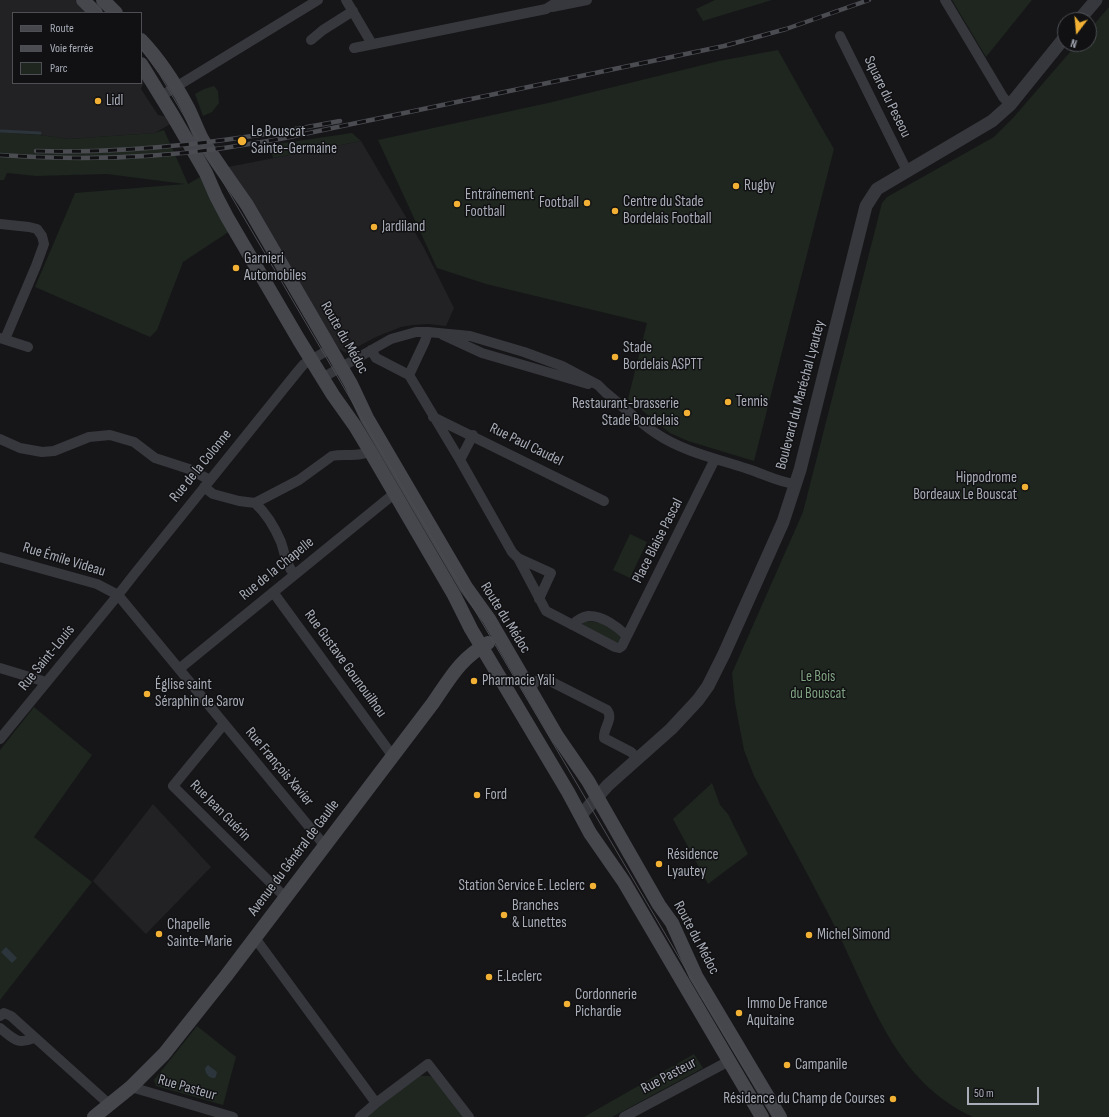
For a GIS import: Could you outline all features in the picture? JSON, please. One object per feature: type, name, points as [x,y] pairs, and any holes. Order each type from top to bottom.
[{"type":"main road","points":[[83,0],[95,12]]},
{"type":"main road","points":[[103,0],[115,12]]},
{"type":"main road","name":"Route du Médoc","points":[[142,41],[168,71],[201,137],[218,165],[232,182],[247,206],[353,388],[367,418],[466,587],[489,619],[557,736],[597,796],[655,898],[672,923],[696,976],[780,1117]]},
{"type":"main road","name":"Route du Médoc","points":[[142,66],[206,173],[227,217],[322,378],[370,451],[395,493],[454,595],[481,647],[581,816],[610,863],[624,882],[762,1117]]},
{"type":"main road","name":"Avenue du Général de Gaulle","points":[[94,1117],[131,1087],[164,1054],[286,898],[460,665],[473,652],[499,637]]},
{"type":"street","points":[[161,96],[318,0]]},
{"type":"street","points":[[346,0],[372,44]]},
{"type":"street","points":[[546,9],[560,0]]},
{"type":"street","points":[[354,48],[587,0]]},
{"type":"street","points":[[945,0],[1003,97],[1010,105]]},
{"type":"street","points":[[1086,12],[1096,0]]},
{"type":"street","points":[[311,40],[323,30],[353,11]]},
{"type":"street","name":"Square du Peseou","points":[[840,36],[907,171]]},
{"type":"street","name":"Boulevard du Maréchal Lyautey","points":[[581,816],[597,796],[637,758],[671,730],[698,700],[708,686],[724,654],[783,522],[794,484],[800,470],[866,206],[876,189],[992,121],[1010,105],[1057,47]]},
{"type":"street","points":[[0,224],[29,227],[37,230],[42,236],[44,244],[36,266],[2,339],[28,347]]},
{"type":"street","points":[[322,378],[391,339],[416,332],[441,334],[450,333],[470,336],[542,358],[598,384],[605,392],[656,434],[674,443],[715,459],[786,483],[794,484]]},
{"type":"street","points":[[409,375],[428,332]]},
{"type":"street","points":[[441,334],[482,353],[590,385],[605,392]]},
{"type":"street","points":[[468,347],[470,336]]},
{"type":"street","name":"Rue de la Colonne","points":[[118,596],[304,364],[330,349]]},
{"type":"street","points":[[371,350],[376,358],[409,375],[460,460],[512,552],[518,558],[546,611],[572,625],[578,620],[588,616],[602,619],[627,636]]},
{"type":"street","points":[[539,369],[542,358]]},
{"type":"street","name":"Rue Paul Caudel","points":[[433,417],[473,435],[604,500]]},
{"type":"street","points":[[0,439],[20,448],[42,452],[54,451],[89,437],[110,435],[134,442],[155,458],[189,469],[207,484],[213,494],[239,501],[255,503],[299,480],[332,456],[360,455],[370,451]]},
{"type":"street","points":[[460,460],[473,435]]},
{"type":"street","name":"Place Blaise Pascal","points":[[572,625],[619,648],[622,646],[715,459]]},
{"type":"street","name":"Rue de la Chapelle","points":[[179,669],[395,493]]},
{"type":"street","points":[[255,503],[263,511],[280,541],[288,568],[294,574]]},
{"type":"street","name":"Rue Émile Videau","points":[[0,556],[98,584],[118,596]]},
{"type":"street","points":[[518,558],[551,573],[539,599]]},
{"type":"street","name":"Rue Gustave Gounouilhou","points":[[273,592],[389,751],[393,754]]},
{"type":"street","name":"Rue François Xavier","points":[[118,596],[325,846]]},
{"type":"street","name":"Rue Saint-Louis","points":[[0,739],[118,596]]},
{"type":"street","points":[[0,668],[46,682]]},
{"type":"street","points":[[530,690],[536,681],[546,679],[607,710],[610,717],[603,732],[604,738],[631,752],[637,758]]},
{"type":"street","name":"Rue Jean Guérin","points":[[224,724],[173,786],[286,898]]},
{"type":"street","points":[[255,938],[376,1103]]},
{"type":"street","points":[[0,1016],[4,1013],[11,1016],[110,1105]]},
{"type":"street","points":[[0,1028],[14,1040],[20,1042],[34,1038]]},
{"type":"street","name":"Rue Pasteur","points":[[624,1117],[729,1061]]},
{"type":"street","points":[[360,1117],[376,1103],[428,1064],[469,1117]]},
{"type":"street","name":"Rue Pasteur","points":[[131,1087],[233,1117]]},
{"type":"shaded area","points":[[0,0],[75,0],[87,12],[12,12],[12,84],[142,84],[142,74],[145,79],[141,89],[158,115],[168,117],[172,123],[155,133],[69,139],[0,132]]},
{"type":"shaded area","points":[[361,141],[423,246],[454,308],[446,326],[428,324],[401,327],[376,337],[346,353],[339,349],[328,333],[228,167]]},
{"type":"shaded area","points":[[153,804],[211,867],[146,934],[93,881]]},
{"type":"shaded area","points":[[6,947],[17,958],[12,963],[1,952]]},
{"type":"shaded area","points":[[208,1065],[217,1072],[215,1078],[209,1077],[207,1074],[205,1068]]},
{"type":"green space","points":[[715,0],[772,0],[703,21],[696,9]]},
{"type":"green space","points":[[952,0],[1032,0],[986,57]]},
{"type":"green space","name":"Hippodrome Bordeaux Le Bouscat","points":[[1109,7],[1109,1117],[973,1117],[946,1102],[924,1083],[905,1061],[889,1038],[875,1012],[837,931],[754,776],[744,750],[735,703],[732,673],[803,512],[882,203],[887,197],[994,137],[1013,118],[1070,52],[1097,52],[1097,21]]},
{"type":"green space","name":"Centre du Stade Bordelais Football","points":[[778,50],[834,149],[754,461],[688,441],[670,433],[628,399],[647,323],[486,284],[437,268],[378,140],[548,103],[719,61]]},
{"type":"green space","points":[[214,86],[218,91],[219,103],[212,112],[203,116],[195,94]]},
{"type":"green space","points":[[164,130],[188,184],[202,176],[230,231],[183,262],[157,330],[150,337],[35,287],[75,193],[185,184],[107,174],[36,176],[7,173],[4,180],[0,180],[0,132],[69,139],[155,133]]},
{"type":"green space","points":[[352,133],[361,141],[273,158],[270,145]]},
{"type":"green space","points":[[630,534],[647,542],[630,578],[613,570]]},
{"type":"green space","points":[[583,621],[594,622],[610,627],[622,638],[618,643],[582,625]]},
{"type":"green space","points":[[34,707],[92,755],[34,837],[92,882],[0,1000],[0,750]]},
{"type":"green space","points":[[712,783],[720,805],[728,814],[748,854],[708,884],[673,819]]},
{"type":"green space","points":[[197,1026],[236,1057],[223,1105],[156,1086],[154,1080]]},
{"type":"green space","points":[[694,1054],[703,1068],[612,1117],[584,1117]]},
{"type":"green space","points":[[420,1076],[429,1076],[434,1078],[464,1117],[365,1117]]},
{"type":"waterway","points":[[0,131],[40,133]]},
{"type":"tram line","points":[[90,0],[102,12]]},
{"type":"tram line","points":[[142,49],[160,75],[737,1056],[775,1117]]},
{"type":"railway","points":[[0,155],[54,158],[135,157],[233,147],[285,138],[724,46],[786,29],[869,0]]},
{"type":"railway","points":[[36,151],[151,148],[227,140],[340,121]]},
{"type":"place","name":"Lidl","points":[[98,101]]},
{"type":"place","name":"Le Bouscat Sainte-Germaine","points":[[242,141]]},
{"type":"place","name":"Rugby","points":[[736,186]]},
{"type":"place","name":"Football","points":[[587,203]]},
{"type":"place","name":"Entraînement Football","points":[[457,204]]},
{"type":"place","name":"Centre du Stade Bordelais Football","points":[[615,211]]},
{"type":"place","name":"Jardiland","points":[[374,227]]},
{"type":"place","name":"Garnieri Automobiles","points":[[236,268]]},
{"type":"place","name":"Stade Bordelais ASPTT","points":[[615,357]]},
{"type":"place","name":"Tennis","points":[[728,402]]},
{"type":"place","name":"Restaurant-brasserie Stade Bordelais","points":[[687,413]]},
{"type":"place","name":"Hippodrome Bordeaux Le Bouscat","points":[[1025,487]]},
{"type":"place","name":"Pharmacie Yali","points":[[474,681]]},
{"type":"place","name":"Église saint Séraphin de Sarov","points":[[147,694]]},
{"type":"place","name":"Ford","points":[[477,795]]},
{"type":"place","name":"Résidence Lyautey","points":[[659,864]]},
{"type":"place","name":"Station Service E. Leclerc","points":[[593,886]]},
{"type":"place","name":"Branches & Lunettes","points":[[504,915]]},
{"type":"place","name":"Chapelle Sainte-Marie","points":[[159,934]]},
{"type":"place","name":"Michel Simond","points":[[809,935]]},
{"type":"place","name":"E.Leclerc","points":[[489,977]]},
{"type":"place","name":"Cordonnerie Pichardie","points":[[567,1004]]},
{"type":"place","name":"Immo De France Aquitaine","points":[[739,1013]]},
{"type":"place","name":"Campanile","points":[[787,1065]]},
{"type":"place","name":"Résidence du Champ de Courses","points":[[893,1099]]},
{"type":"park label","name":"Le Bois du Bouscat","points":[[818,686]]}]
